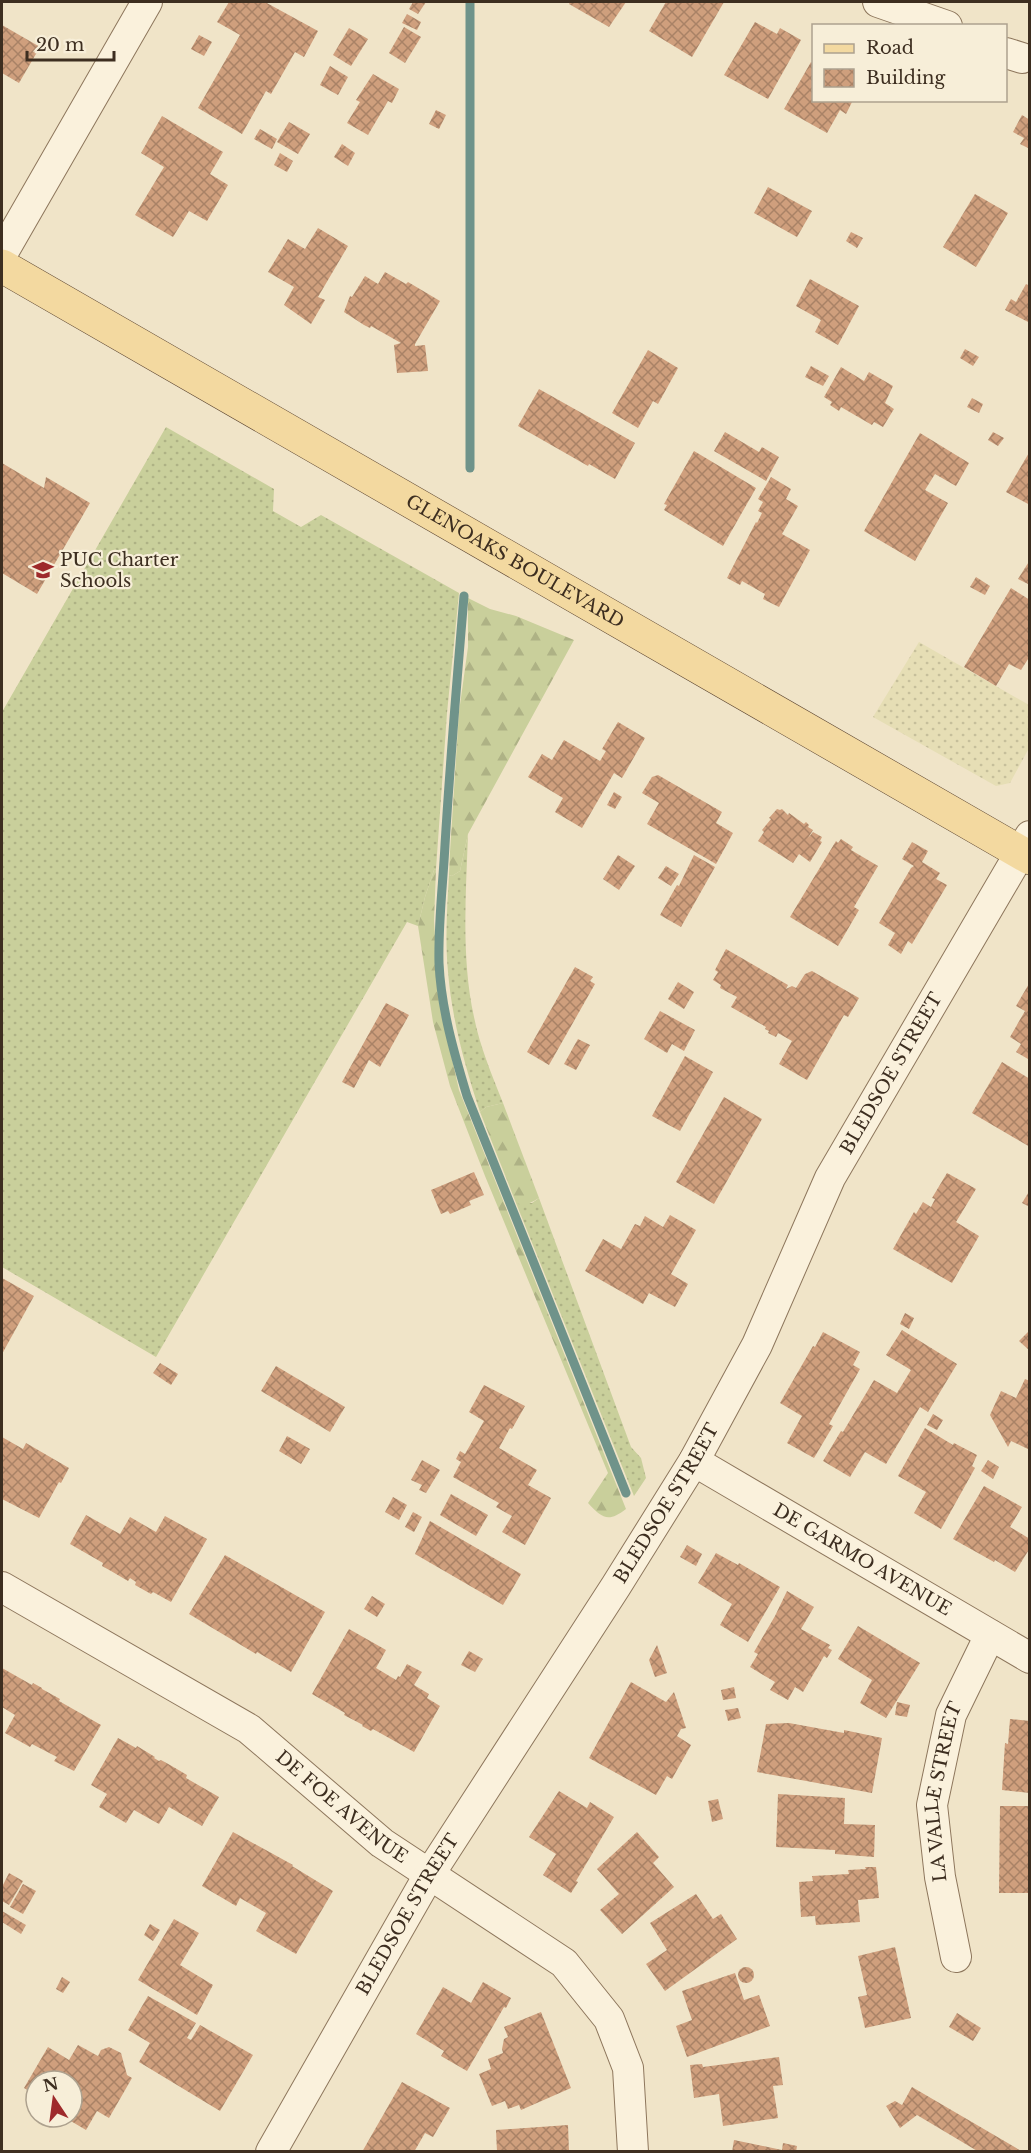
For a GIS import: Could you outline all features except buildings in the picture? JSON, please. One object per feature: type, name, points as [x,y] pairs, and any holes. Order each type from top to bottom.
[{"type":"main road","name":"GLENOAKS BOULEVARD","points":[[2,266],[1027,849]]},
{"type":"street","points":[[2,254],[147,2]]},
{"type":"street","points":[[878,2],[919,8],[944,24]]},
{"type":"street","name":"BLEDSOE STREET","points":[[271,2151],[429,1875],[694,1461],[757,1345],[830,1178],[1027,849]]},
{"type":"street","name":"DE GARMO AVENUE","points":[[694,1461],[1029,1658]]},
{"type":"street","name":"DE FOE AVENUE","points":[[2,1587],[249,1729],[382,1843],[564,1963],[609,2019],[628,2068],[633,2151]]},
{"type":"street","name":"LA VALLE STREET","points":[[956,1957],[940,1877],[932,1805],[951,1714],[990,1635]]},
{"type":"shaded area","points":[[919,642],[1029,705],[1029,748],[1010,783],[996,786],[873,717]]},
{"type":"green space","points":[[166,427],[274,489],[273,511],[301,527],[321,515],[459,593],[447,713],[436,869],[425,897],[418,926],[407,922],[156,1357],[2,1267],[2,712]]},
{"type":"green space","points":[[468,598],[490,609],[516,616],[574,640],[468,834],[460,871],[452,876],[449,875],[450,852],[459,712],[468,647]]},
{"type":"green space","points":[[468,834],[465,926],[467,972],[480,1039],[503,1103],[486,1107],[480,1112],[456,1025],[447,960],[449,875],[452,876],[460,871]]},
{"type":"green space","points":[[436,869],[434,921],[439,1001],[459,1090],[626,1509],[614,1516],[601,1515],[588,1503],[608,1473],[450,1086],[433,1022],[418,926],[425,897]]},
{"type":"green space","points":[[503,1103],[539,1198],[528,1204],[516,1203],[480,1112],[486,1107]]},
{"type":"green space","points":[[539,1198],[631,1447],[641,1458],[646,1478],[634,1496],[516,1203],[532,1203]]},
{"type":"waterway","points":[[470,2],[470,468]]},
{"type":"waterway","points":[[464,596],[439,934],[440,980],[445,1014],[467,1096],[626,1493]]},
{"type":"place","name":"PUC Charter Schools","points":[[43,570]]}]
